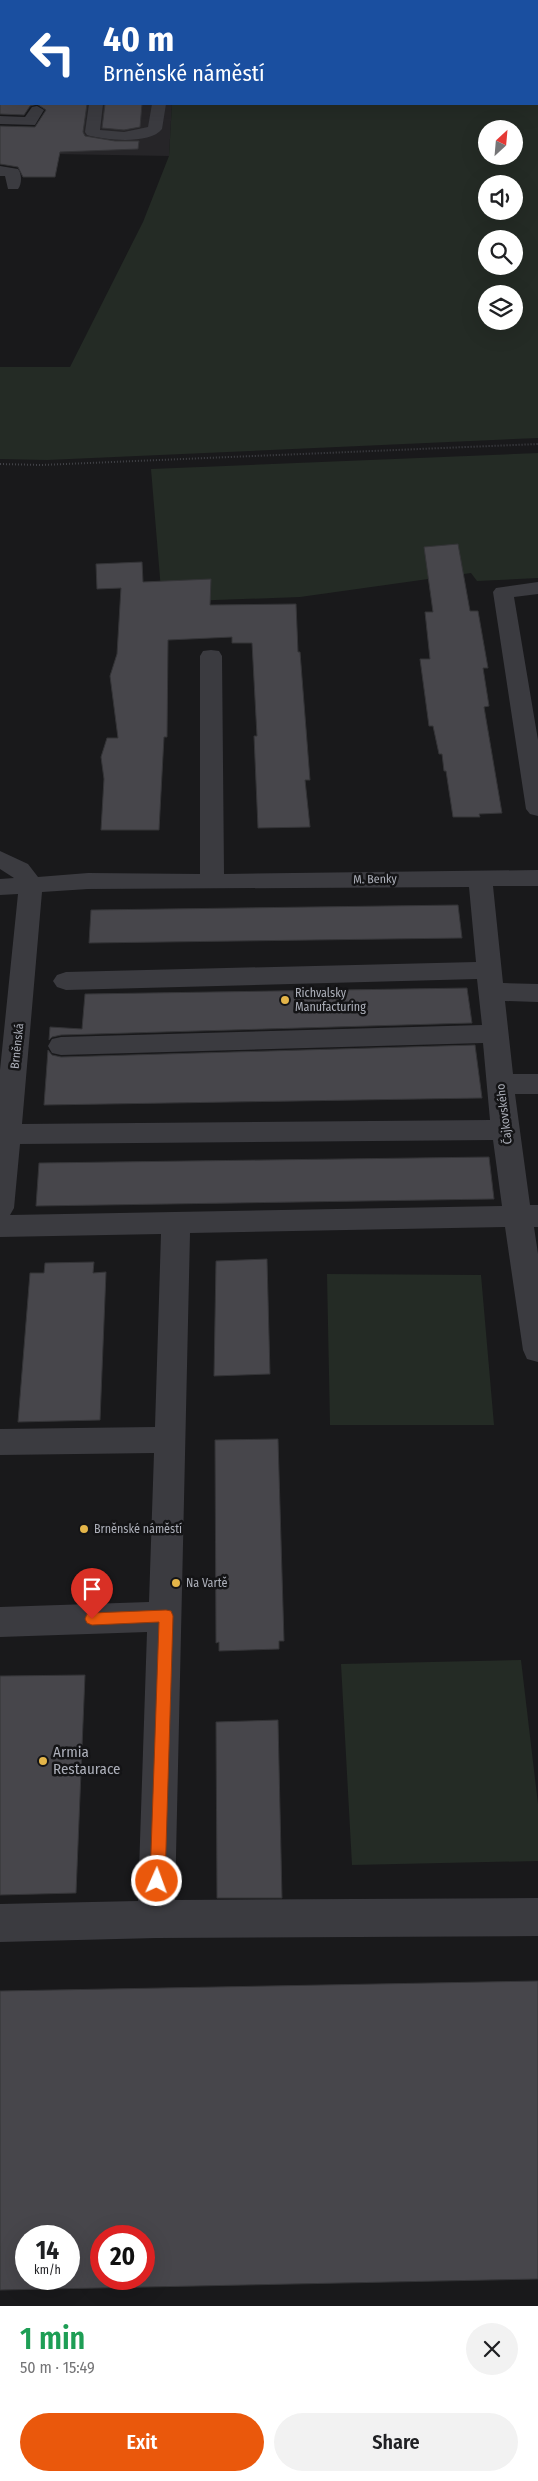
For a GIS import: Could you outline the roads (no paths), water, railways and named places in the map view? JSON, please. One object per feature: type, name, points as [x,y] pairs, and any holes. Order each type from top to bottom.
[{"type":"street","points":[[96,105],[92,132],[104,136],[121,137],[141,134],[155,129],[159,105]]},
{"type":"street","points":[[0,120],[30,122],[37,110]]},
{"type":"street","points":[[0,171],[13,172],[13,186]]},
{"type":"street","points":[[538,588],[503,592],[538,809]]},
{"type":"street","points":[[210,656],[212,882]]},
{"type":"street","points":[[0,859],[20,869],[31,884]]},
{"type":"street","name":"M. Benky","points":[[0,887],[88,881],[212,882],[480,877],[538,878]]},
{"type":"street","name":"Čajkovského","points":[[480,877],[506,1130],[528,1216],[538,1350]]},
{"type":"street","name":"Brněnská","points":[[0,1208],[31,884]]},
{"type":"street","points":[[66,981],[491,981],[538,993]]},
{"type":"street","points":[[61,1046],[496,1034]]},
{"type":"street","points":[[501,1084],[538,1084]]},
{"type":"street","points":[[8,1134],[506,1130]]},
{"type":"street","points":[[0,1226],[528,1216]]},
{"type":"street","points":[[156,1919],[176,1223]]},
{"type":"street","points":[[0,1442],[171,1440]]},
{"type":"street","points":[[0,1622],[166,1616]]},
{"type":"street","points":[[0,1923],[156,1919],[538,1918]]},
{"type":"place","name":"Richvalsky Manufacturing","points":[[285,1000]]},
{"type":"place","name":"Brněnské náměstí","points":[[84,1529]]},
{"type":"place","name":"Na Vartě","points":[[176,1583]]},
{"type":"place","name":"Armia Restaurace","points":[[43,1761]]}]
